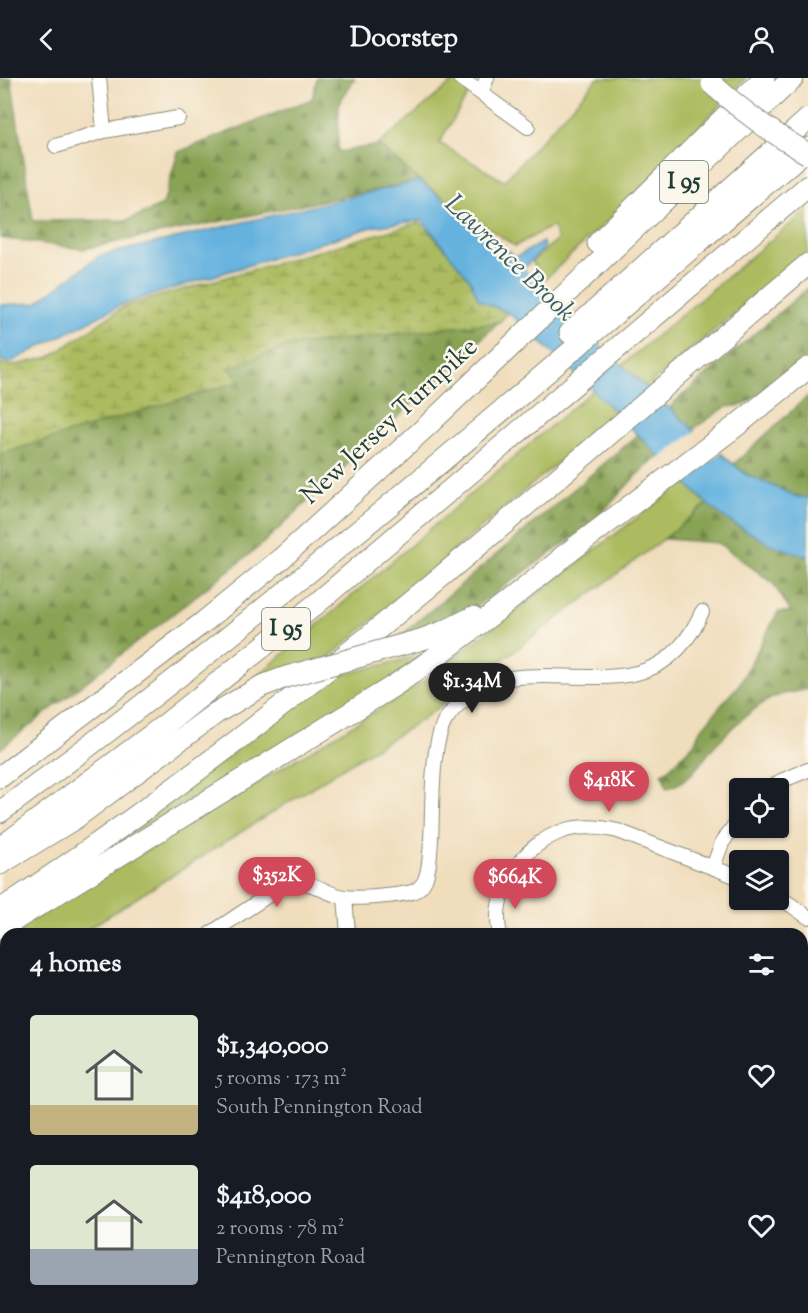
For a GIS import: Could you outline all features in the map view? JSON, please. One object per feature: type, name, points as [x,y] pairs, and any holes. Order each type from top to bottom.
[{"type":"highway","points":[[569,281],[764,78]]},
{"type":"highway","name":"New Jersey Turnpike","points":[[0,777],[205,621],[274,565],[428,425],[569,281],[793,78]]},
{"type":"highway","points":[[713,80],[808,140]]},
{"type":"highway","points":[[713,80],[738,108],[762,126],[808,154]]},
{"type":"highway","points":[[604,312],[808,119]]},
{"type":"highway","name":"I 95","points":[[0,812],[238,631],[472,435],[535,373],[604,312],[808,148]]},
{"type":"highway","name":"I 95","points":[[0,848],[166,724],[316,604],[808,186]]},
{"type":"highway","name":"I 95","points":[[0,910],[125,825],[271,716],[357,647],[808,264]]},
{"type":"highway","points":[[0,864],[74,819],[216,713],[262,686],[286,677],[423,639],[447,630],[494,605],[645,496],[808,368]]},
{"type":"highway","points":[[2,928],[392,687],[517,596],[573,549]]},
{"type":"street","points":[[99,78],[104,131]]},
{"type":"street","points":[[460,78],[528,127]]},
{"type":"street","points":[[481,93],[487,78]]},
{"type":"street","points":[[56,146],[104,131],[178,118]]},
{"type":"street","points":[[219,928],[288,882],[300,881],[314,884],[330,893],[345,897],[412,892],[419,889],[424,882],[430,858],[436,755],[445,721],[454,708],[479,689],[514,676],[618,677],[639,674],[670,657],[684,644],[702,612]]},
{"type":"street","points":[[788,778],[808,770]]},
{"type":"street","points":[[499,928],[498,913],[506,885],[515,867],[543,840],[562,831],[579,827],[618,831],[729,874]]},
{"type":"street","points":[[713,867],[722,843],[729,833]]},
{"type":"street","points":[[345,897],[348,928]]},
{"type":"street","points":[[789,904],[808,917]]},
{"type":"green space","points":[[0,78],[11,78],[33,221],[128,220],[163,205],[178,152],[312,99],[317,78],[355,78],[339,103],[338,152],[378,145],[420,181],[83,249],[0,238]]},
{"type":"green space","points":[[598,78],[746,78],[622,207],[543,281],[532,261],[558,239],[552,226],[515,246],[420,181],[378,145],[456,79],[473,86],[439,143],[504,181]]},
{"type":"green space","points":[[808,209],[808,252],[646,387],[622,365]]},
{"type":"green space","points":[[420,222],[507,314],[499,322],[287,346],[229,368],[241,381],[0,454],[0,363],[11,366],[50,357],[125,306]]},
{"type":"green space","points":[[808,288],[808,357],[744,405],[726,407],[693,429],[670,408],[677,400]]},
{"type":"green space","points":[[499,322],[260,546],[0,749],[0,454],[240,381],[229,368],[287,346]]},
{"type":"green space","points":[[593,390],[616,413],[328,658],[254,679]]},
{"type":"green space","points":[[808,396],[808,497],[790,494],[769,486],[734,464]]},
{"type":"green space","points":[[638,435],[659,456],[632,480],[592,524],[462,616],[392,643]]},
{"type":"green space","points":[[685,481],[707,504],[664,539],[416,724],[89,928],[18,928],[414,688]]},
{"type":"green space","points":[[707,504],[755,535],[808,557],[808,689],[776,696],[757,707],[718,742],[696,770],[683,781],[667,788],[662,773],[668,770],[694,744],[699,732],[740,683],[778,612],[791,612],[773,583],[718,543],[664,539]]},
{"type":"green space","points":[[425,654],[364,698],[113,844],[331,678]]},
{"type":"water","name":"Lawrence Brook","points":[[420,181],[516,257],[543,242],[544,248],[524,268],[531,282],[745,474],[798,497],[808,497],[808,557],[770,544],[729,521],[707,504],[593,390],[510,314],[479,300],[470,280],[422,220],[372,227],[123,304],[9,363],[0,360],[0,305],[36,303],[99,256]]},
{"type":"pier","points":[[698,429],[723,451],[682,483],[658,460]]}]
